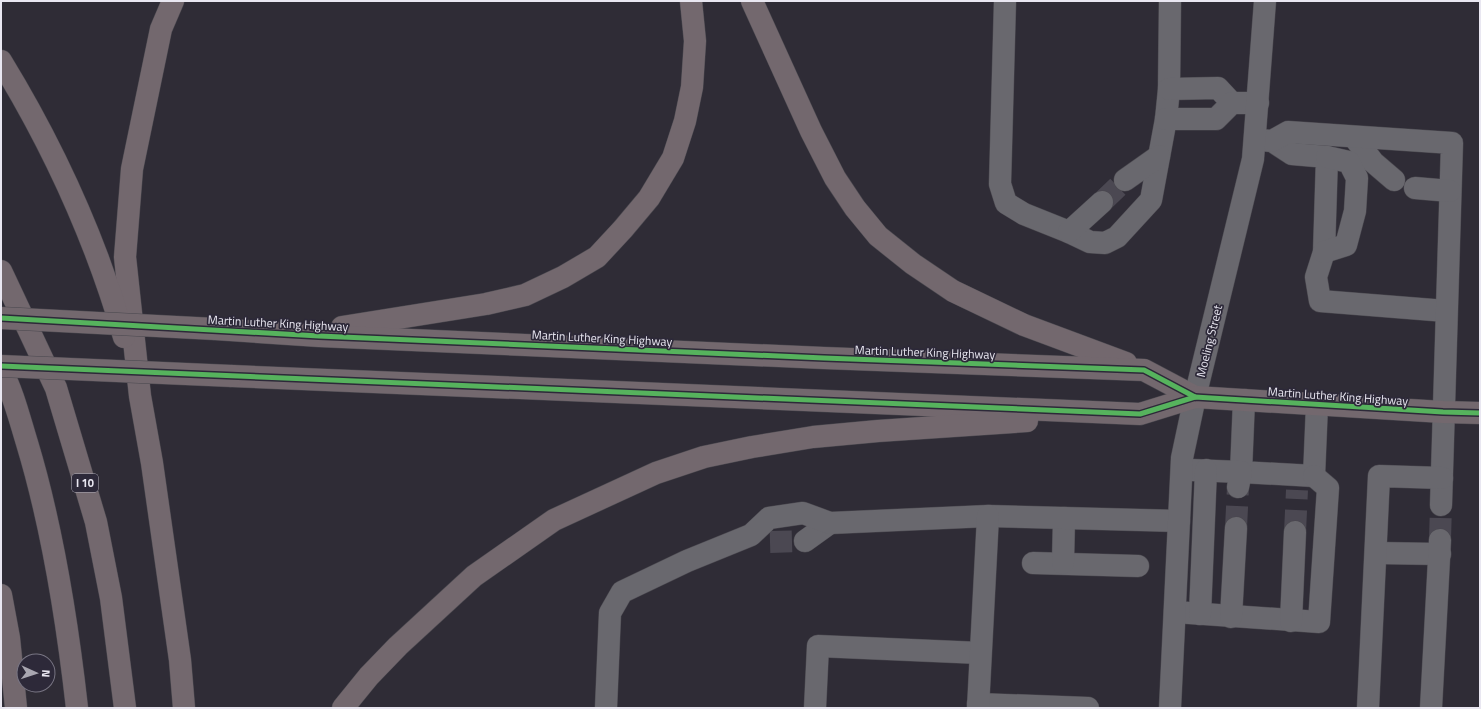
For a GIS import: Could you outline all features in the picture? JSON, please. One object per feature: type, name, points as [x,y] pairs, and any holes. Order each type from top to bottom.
[{"type":"highway","points":[[173,1],[161,29],[132,169],[125,256],[140,396],[152,463],[180,660],[184,708]]},
{"type":"highway","points":[[296,334],[486,304],[525,295],[563,277],[597,257],[649,198],[673,158],[685,121],[692,87],[695,42],[691,1]]},
{"type":"highway","points":[[752,1],[811,131],[835,178],[855,208],[878,236],[913,264],[953,292],[1024,325],[1144,370]]},
{"type":"highway","points":[[1,60],[58,165],[84,225],[113,300],[140,396]]},
{"type":"highway","name":"I 10","points":[[1,271],[56,388],[96,522],[112,598],[125,708]]},
{"type":"highway","name":"Martin Luther King Highway","points":[[1,318],[296,334],[816,358],[1144,370],[1195,397]]},
{"type":"highway","points":[[1,367],[10,386],[36,471],[52,542],[63,602],[77,708]]},
{"type":"highway","name":"Martin Luther King Highway","points":[[1,367],[1140,414],[1195,397],[1480,413]]},
{"type":"highway","points":[[343,708],[369,676],[398,646],[474,576],[554,520],[656,473],[704,457],[813,437],[878,431],[1140,414]]},
{"type":"highway","points":[[1,595],[9,638],[16,708]]},
{"type":"street","points":[[1005,1],[1000,184],[1006,203],[1024,214],[1090,242],[1106,243],[1118,237],[1151,200],[1166,119],[1169,89],[1170,1]]},
{"type":"street","name":"Moeling Street","points":[[1170,708],[1182,458],[1195,397],[1253,159],[1264,140],[1258,104],[1264,1]]},
{"type":"street","points":[[1169,89],[1218,88],[1232,103],[1258,104]]},
{"type":"street","points":[[1166,119],[1216,119],[1232,103]]},
{"type":"street","points":[[1264,140],[1288,132],[1452,143],[1441,505]]},
{"type":"street","points":[[1354,136],[1373,162],[1394,180]]},
{"type":"street","points":[[1264,140],[1292,154],[1349,162],[1357,178],[1355,211],[1346,245],[1324,252]]},
{"type":"street","points":[[1125,180],[1159,156]]},
{"type":"street","points":[[1327,158],[1324,252],[1316,277],[1320,301],[1446,311]]},
{"type":"street","points":[[1415,188],[1450,191]]},
{"type":"street","points":[[1069,232],[1102,202]]},
{"type":"street","points":[[1240,479],[1244,400]]},
{"type":"street","points":[[1303,480],[1317,405]]},
{"type":"street","points":[[1175,612],[1319,622],[1328,488],[1303,480],[1240,479],[1206,470],[1182,469]]},
{"type":"street","points":[[1200,614],[1206,470]]},
{"type":"street","points":[[1368,708],[1379,476],[1442,478]]},
{"type":"street","points":[[606,708],[610,613],[622,592],[687,561],[760,538],[769,518],[803,513],[830,523],[988,516],[1179,521]]},
{"type":"street","points":[[988,516],[978,706],[1088,708]]},
{"type":"street","points":[[1063,563],[1064,518]]},
{"type":"street","points":[[805,541],[830,523]]},
{"type":"street","points":[[1231,617],[1236,528]]},
{"type":"street","points":[[1291,621],[1296,532]]},
{"type":"street","points":[[1376,553],[1440,547],[1431,708]]},
{"type":"street","points":[[1034,563],[1138,566]]},
{"type":"street","points":[[816,708],[818,646],[980,653]]},
{"type":"tunnel","points":[[1102,202],[1125,180]]},
{"type":"tunnel","points":[[1236,528],[1238,487]]},
{"type":"tunnel","points":[[1295,532],[1297,490]]},
{"type":"tunnel","points":[[1440,540],[1441,505]]},
{"type":"tunnel","points":[[770,542],[805,541]]},
{"type":"cycle path","points":[[1,318],[319,336],[1144,370],[1195,397]]},
{"type":"cycle path","points":[[1,366],[1140,414],[1195,397],[1480,413]]}]
